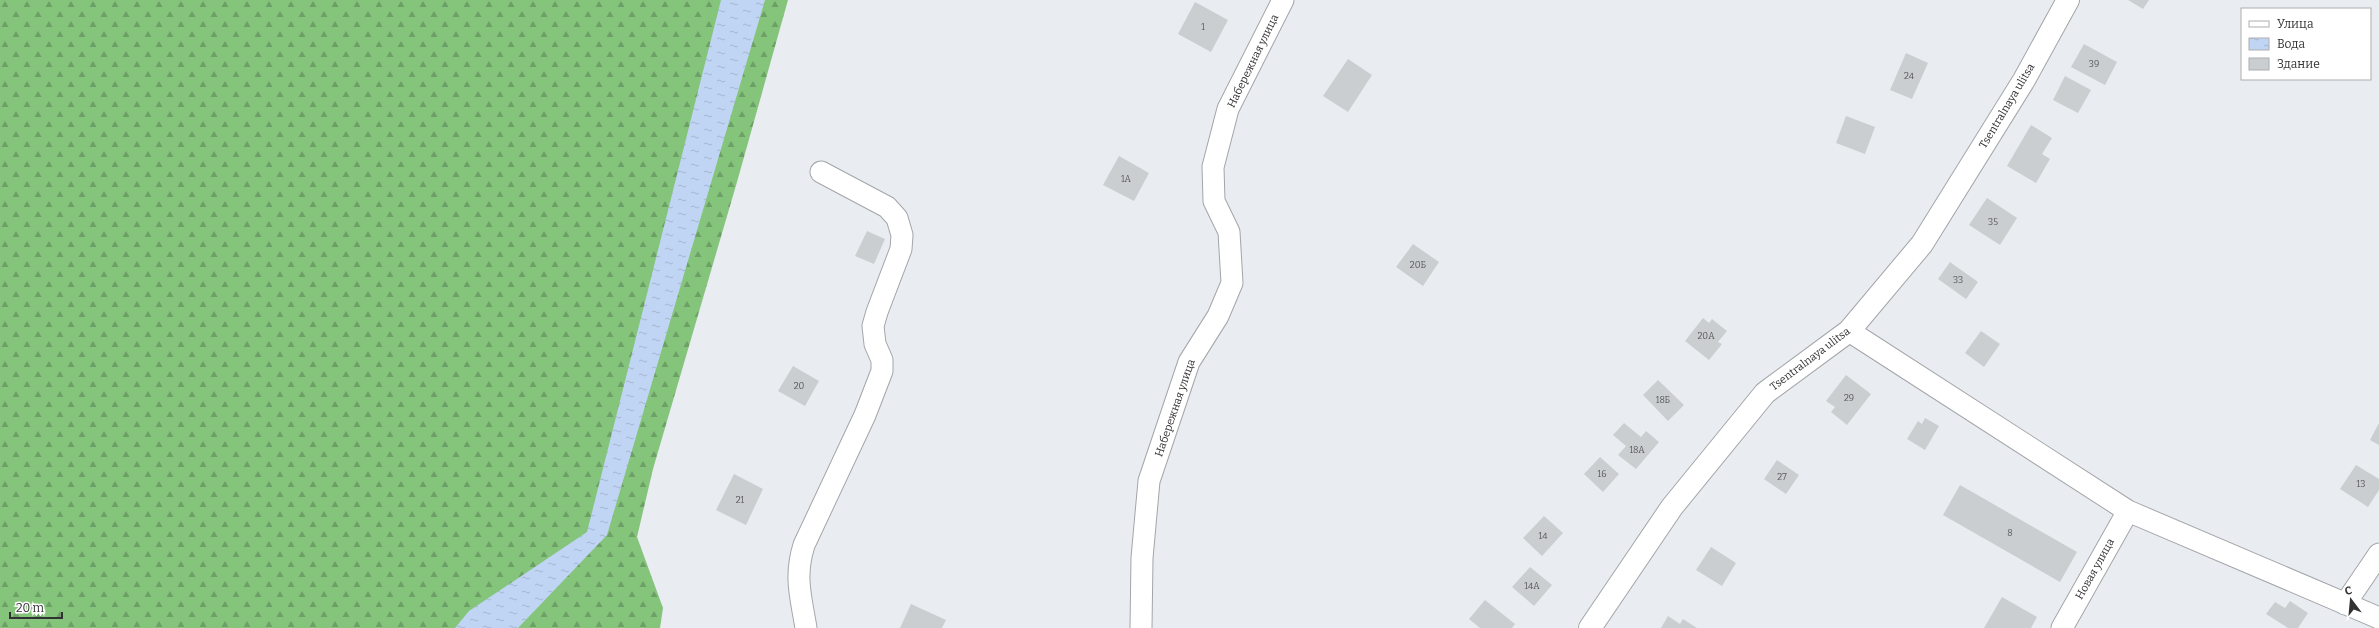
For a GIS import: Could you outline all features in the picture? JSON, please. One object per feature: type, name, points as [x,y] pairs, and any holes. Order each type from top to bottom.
[{"type":"street","name":"Набережная улица","points":[[1141,628],[1142,558],[1149,481],[1189,362],[1218,316],[1232,283],[1229,232],[1214,201],[1214,166],[1228,109],[1283,0]]},
{"type":"street","name":"Tsentralnaya ulitsa","points":[[1590,628],[1672,507],[1765,393],[1849,331],[1922,244],[2024,80],[2068,0]]},
{"type":"street","points":[[806,628],[798,584],[798,564],[804,545],[865,415],[882,371],[882,360],[875,344],[873,326],[876,312],[900,249],[902,235],[897,218],[888,207],[821,172]]},
{"type":"street","points":[[1849,331],[2128,511],[2379,618]]},
{"type":"street","name":"Новая улица","points":[[2062,628],[2128,511]]},
{"type":"street","points":[[2345,604],[2379,554]]},
{"type":"green space","points":[[0,0],[788,0],[737,182],[653,469],[637,537],[663,608],[660,628],[0,628]]},
{"type":"water","points":[[721,0],[765,0],[607,535],[518,628],[455,628],[469,611],[587,532]]},
{"type":"building","points":[[2128,0],[2149,0],[2143,9]]},
{"type":"building","points":[[1195,2],[1228,20],[1211,52],[1178,34]]},
{"type":"building","points":[[2084,44],[2117,62],[2105,85],[2071,67]]},
{"type":"building","points":[[1906,53],[1928,63],[1912,99],[1890,90]]},
{"type":"building","points":[[1348,59],[1372,75],[1348,112],[1323,96]]},
{"type":"building","points":[[2065,76],[2091,90],[2078,113],[2053,100]]},
{"type":"building","points":[[1846,116],[1875,127],[1865,154],[1836,143]]},
{"type":"building","points":[[2031,125],[2052,138],[2042,154],[2050,159],[2036,183],[2007,166]]},
{"type":"building","points":[[1119,156],[1149,173],[1134,201],[1103,185]]},
{"type":"building","points":[[1987,198],[2017,218],[2000,245],[1969,225]]},
{"type":"building","points":[[867,231],[885,239],[874,264],[855,256]]},
{"type":"building","points":[[1413,244],[1439,262],[1423,286],[1396,267]]},
{"type":"building","points":[[1950,262],[1978,282],[1966,299],[1938,279]]},
{"type":"building","points":[[1703,318],[1709,323],[1712,319],[1727,331],[1718,342],[1722,344],[1709,360],[1685,341]]},
{"type":"building","points":[[1981,331],[2000,344],[1984,367],[1965,353]]},
{"type":"building","points":[[793,366],[819,381],[805,406],[778,391]]},
{"type":"building","points":[[1846,375],[1871,394],[1847,425],[1831,412],[1835,407],[1826,401]]},
{"type":"building","points":[[1658,380],[1684,405],[1668,421],[1643,395]]},
{"type":"building","points":[[1925,418],[1939,426],[1925,450],[1907,439],[1918,421],[1922,424]]},
{"type":"building","points":[[1624,423],[1641,437],[1646,431],[1659,442],[1636,469],[1618,455],[1626,446],[1613,435]]},
{"type":"building","points":[[2379,423],[2379,445],[2370,440]]},
{"type":"building","points":[[1600,457],[1619,474],[1603,492],[1584,474]]},
{"type":"building","points":[[1777,460],[1799,475],[1786,494],[1764,479]]},
{"type":"building","points":[[2356,465],[2379,479],[2379,490],[2368,507],[2340,489]]},
{"type":"building","points":[[734,474],[763,489],[746,525],[716,510]]},
{"type":"building","points":[[1960,485],[2077,552],[2060,582],[1943,515]]},
{"type":"building","points":[[1544,516],[1563,533],[1542,556],[1523,538]]},
{"type":"building","points":[[1711,547],[1736,563],[1722,586],[1696,570]]},
{"type":"building","points":[[1530,567],[1552,585],[1534,606],[1512,587]]},
{"type":"building","points":[[2002,597],[2037,617],[2031,628],[1984,628]]},
{"type":"building","points":[[1485,600],[1515,624],[1512,628],[1480,628],[1469,619]]},
{"type":"building","points":[[2290,601],[2308,613],[2298,628],[2288,628],[2266,614],[2275,602],[2285,608]]},
{"type":"building","points":[[911,604],[946,620],[942,628],[900,628]]},
{"type":"building","points":[[1668,616],[1680,624],[1683,619],[1697,628],[1661,628]]}]
